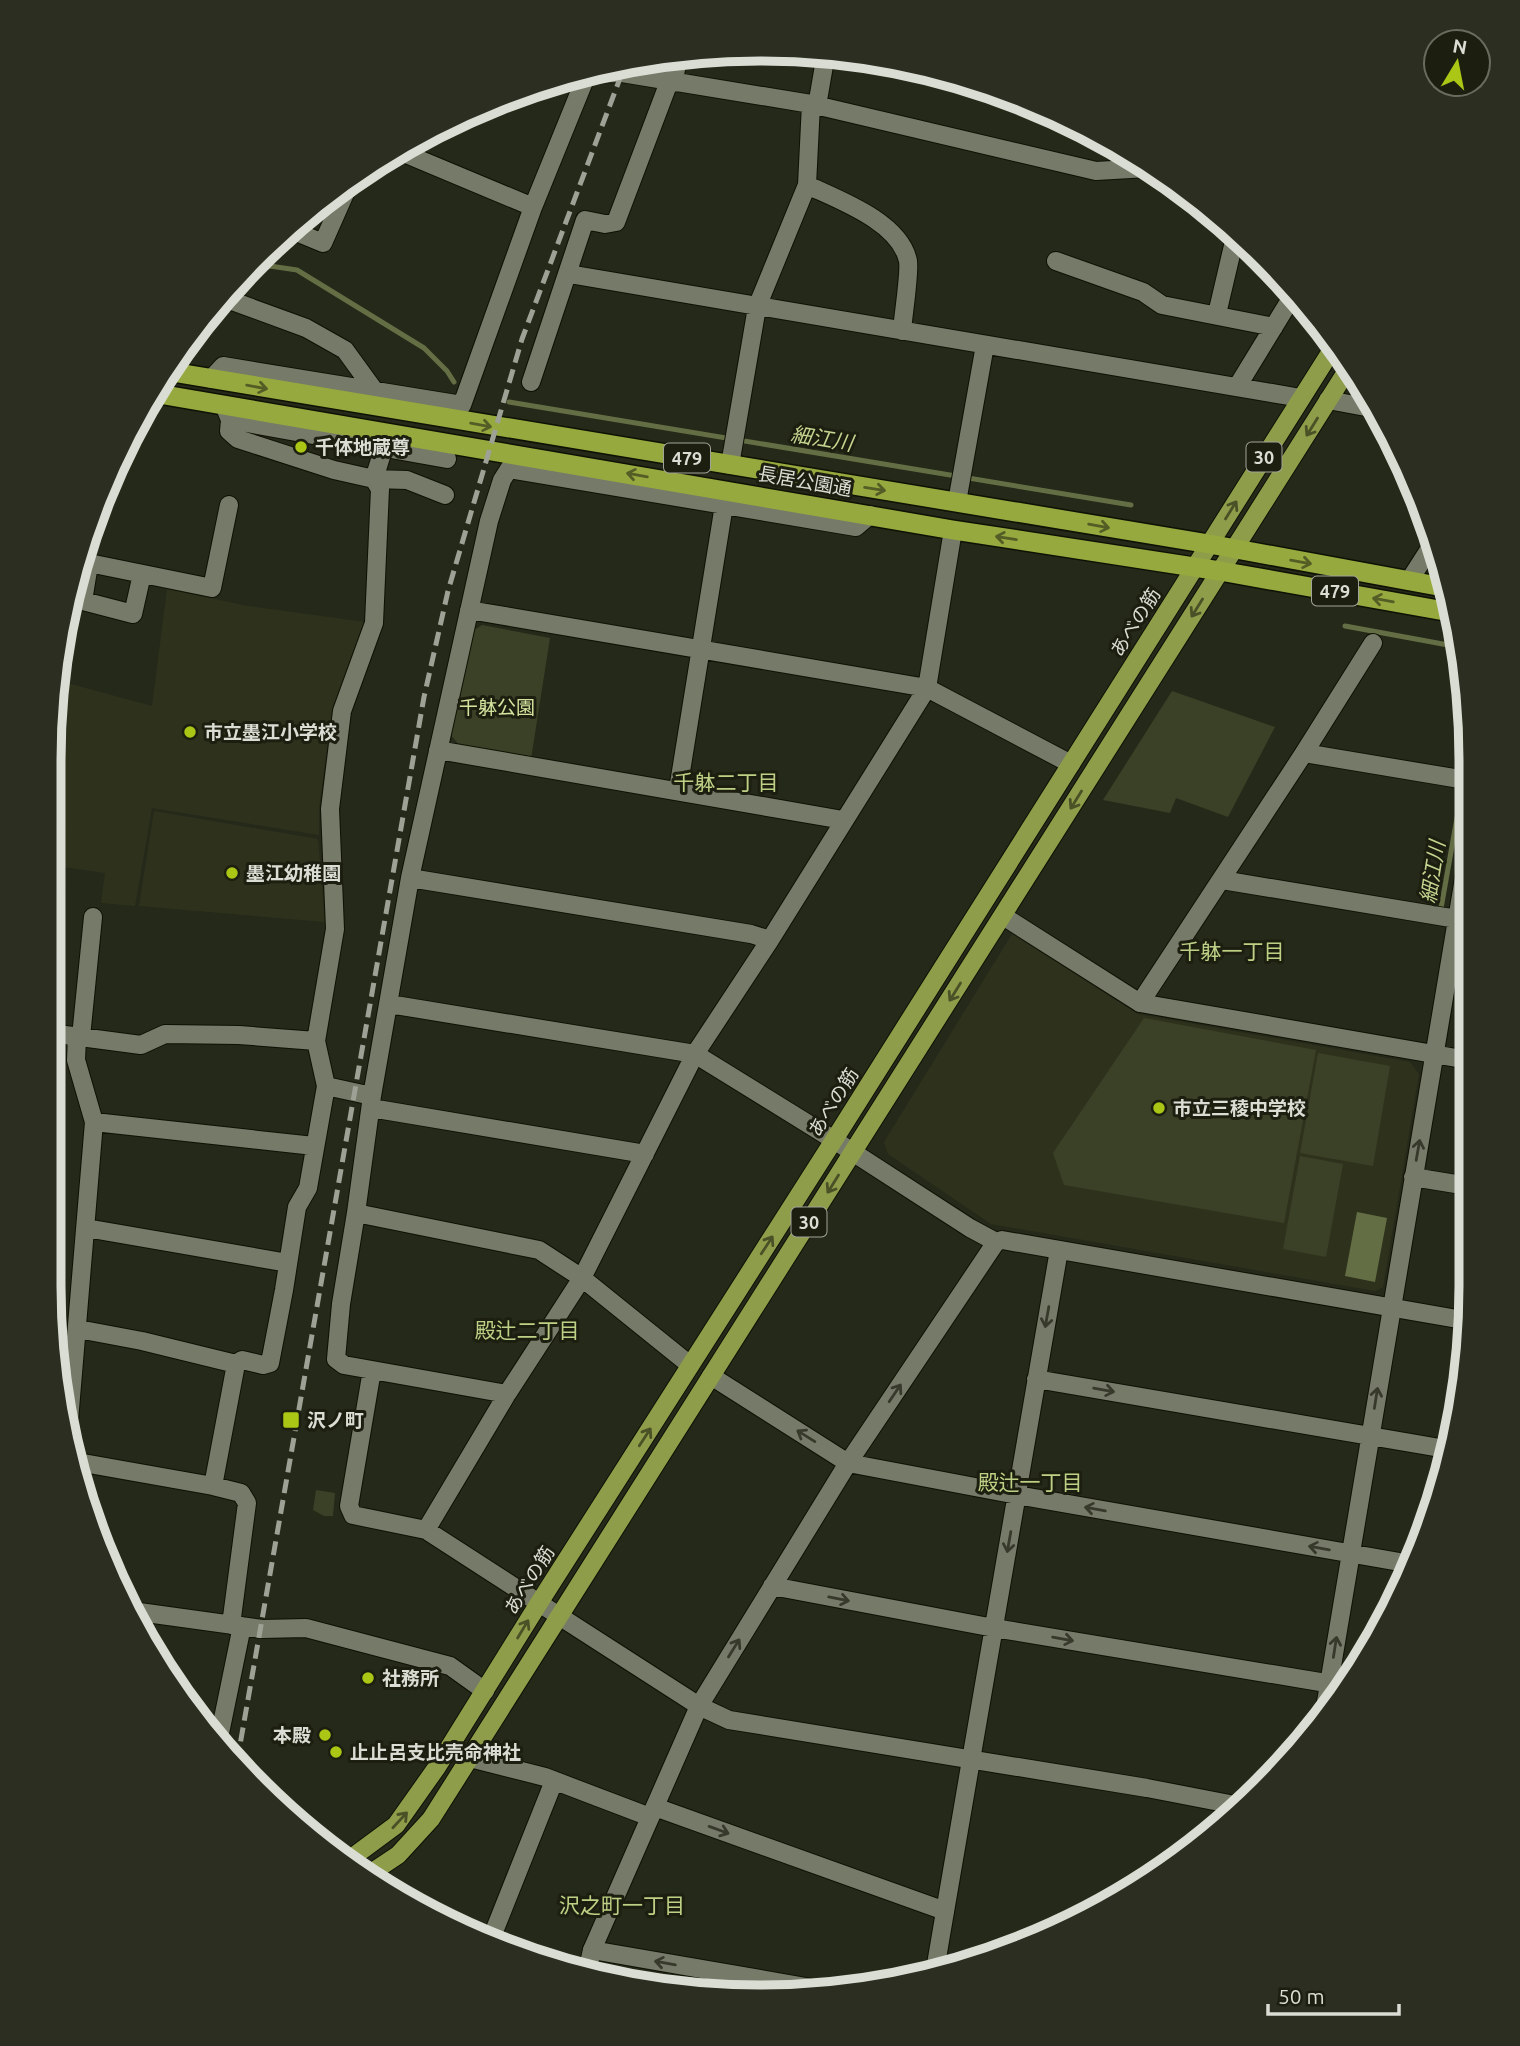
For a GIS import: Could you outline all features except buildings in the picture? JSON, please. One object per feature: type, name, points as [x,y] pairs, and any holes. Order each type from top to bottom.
[{"type":"highway","name":"長居公園通","points":[[178,373],[959,494],[1234,550],[1437,586]]},
{"type":"highway","name":"長居公園通","points":[[164,396],[228,412],[1220,571],[1442,611]]},
{"type":"main road","name":"あべの筋","points":[[356,1855],[384,1835],[408,1812],[1329,355]]},
{"type":"main road","name":"30","points":[[376,1870],[398,1855],[422,1830],[470,1758],[1343,376]]},
{"type":"street","points":[[732,457],[757,307],[807,185],[814,105],[824,65]]},
{"type":"street","points":[[531,382],[585,220],[605,224],[616,222],[676,66]]},
{"type":"street","points":[[628,74],[814,105],[1096,171],[1132,169]]},
{"type":"street","points":[[211,379],[223,366],[462,405],[576,86]]},
{"type":"street","points":[[410,156],[533,207]]},
{"type":"street","points":[[807,185],[857,209],[895,235],[908,261],[902,331]]},
{"type":"street","points":[[301,234],[323,243],[341,201]]},
{"type":"street","points":[[1217,314],[1233,246]]},
{"type":"street","points":[[1056,261],[1143,292],[1162,305],[1274,327]]},
{"type":"street","points":[[569,274],[1301,398]]},
{"type":"street","points":[[233,301],[306,328],[345,350],[374,390]]},
{"type":"street","points":[[1237,387],[1288,303]]},
{"type":"street","points":[[959,494],[985,345]]},
{"type":"street","points":[[1328,400],[1362,406]]},
{"type":"street","points":[[445,495],[407,480],[374,479],[334,470],[238,439],[229,431],[228,412],[447,459]]},
{"type":"street","points":[[212,1486],[236,1364],[242,1360],[263,1365],[270,1363],[297,1207],[308,1188],[326,1086],[316,1041],[335,929],[330,809],[342,711],[374,623],[380,489],[374,479],[384,447]]},
{"type":"street","points":[[507,1394],[344,1365],[336,1359],[341,1304],[371,1102],[410,878],[489,521],[502,481],[509,469],[856,527],[870,515]]},
{"type":"street","points":[[90,563],[212,588],[229,505]]},
{"type":"street","points":[[678,790],[724,505]]},
{"type":"street","points":[[426,1530],[507,1394],[582,1278],[695,1054],[770,940],[927,688],[953,530]]},
{"type":"street","points":[[1409,581],[1427,553]]},
{"type":"street","points":[[83,586],[83,601],[133,614],[142,574]]},
{"type":"street","points":[[469,610],[927,688],[1071,764]]},
{"type":"street","points":[[1140,1003],[1373,643]]},
{"type":"street","points":[[438,750],[843,820]]},
{"type":"street","points":[[1304,753],[1459,779]]},
{"type":"street","points":[[410,878],[751,934],[770,940]]},
{"type":"street","points":[[1222,880],[1459,918]]},
{"type":"street","points":[[1003,916],[1140,1003],[1459,1058]]},
{"type":"street","points":[[71,1400],[94,1122],[76,1060],[93,917]]},
{"type":"street","points":[[1337,1680],[1350,1554],[1434,1054],[1459,928]]},
{"type":"street","points":[[389,1004],[695,1054],[996,1242]]},
{"type":"street","points":[[61,1035],[141,1045],[165,1034],[239,1035],[316,1041]]},
{"type":"street","points":[[326,1086],[371,1102],[645,1154]]},
{"type":"street","points":[[94,1122],[314,1146]]},
{"type":"street","points":[[1413,1177],[1459,1185]]},
{"type":"street","points":[[356,1213],[538,1250],[582,1278],[691,1365]]},
{"type":"street","points":[[86,1228],[289,1263]]},
{"type":"street","points":[[589,1963],[592,1950],[699,1706],[848,1463],[996,1242],[1002,1240],[1458,1319]]},
{"type":"street","points":[[936,1962],[1059,1250]]},
{"type":"street","points":[[78,1329],[142,1341],[236,1364]]},
{"type":"street","points":[[372,1370],[349,1506],[353,1515],[426,1530],[699,1706],[729,1720],[1229,1804]]},
{"type":"street","points":[[711,1377],[848,1463],[1402,1562]]},
{"type":"street","points":[[1037,1379],[1439,1448]]},
{"type":"street","points":[[84,1463],[241,1493],[247,1503],[237,1625],[220,1729]]},
{"type":"street","points":[[772,1586],[994,1628],[1333,1685]]},
{"type":"street","points":[[143,1612],[262,1629],[306,1628],[450,1666],[485,1691]]},
{"type":"street","points":[[470,1758],[653,1812],[945,1911]]},
{"type":"street","points":[[494,1932],[554,1781]]},
{"type":"street","points":[[592,1950],[787,1984]]},
{"type":"shaded area","name":"市立墨江小学校","points":[[167,589],[248,606],[365,622],[366,631],[353,673],[333,706],[319,808],[319,835],[152,808],[135,906],[101,903],[105,873],[61,867],[61,760],[66,683],[152,706]]},
{"type":"shaded area","name":"墨江幼稚園","points":[[154,811],[318,839],[325,922],[139,906]]},
{"type":"shaded area","name":"市立三稜中学校","points":[[1012,934],[1138,1014],[1410,1062],[1419,1074],[1383,1287],[1375,1291],[991,1224],[888,1154],[884,1142]]},
{"type":"shaded area","points":[[1357,1212],[1387,1218],[1375,1282],[1345,1276]]},
{"type":"green space","name":"千躰公園","points":[[482,625],[550,638],[531,759],[460,746],[449,733],[471,632]]},
{"type":"green space","points":[[1172,691],[1275,727],[1228,817],[1176,798],[1170,813],[1103,800]]},
{"type":"green space","points":[[1144,1018],[1316,1050],[1284,1223],[1064,1185],[1053,1153]]},
{"type":"green space","points":[[1318,1053],[1390,1066],[1373,1166],[1300,1153]]},
{"type":"green space","points":[[1300,1156],[1343,1164],[1326,1257],[1283,1249]]},
{"type":"green space","points":[[316,1490],[335,1493],[333,1516],[324,1516],[313,1510]]},
{"type":"waterway","name":"細江川","points":[[263,269],[270,266],[297,270],[424,348],[454,382]]},
{"type":"waterway","name":"細江川","points":[[509,402],[1131,505]]},
{"type":"waterway","name":"細江川","points":[[1345,626],[1449,645]]},
{"type":"waterway","name":"細江川","points":[[1440,914],[1459,807]]},
{"type":"railway","points":[[239,1751],[424,697],[448,591],[522,339],[621,76]]},
{"type":"place","name":"千体地蔵尊","points":[[301,447]]},
{"type":"place","name":"市立墨江小学校","points":[[190,732]]},
{"type":"place","name":"墨江幼稚園","points":[[232,873]]},
{"type":"place","name":"市立三稜中学校","points":[[1159,1108]]},
{"type":"place","name":"沢ノ町","points":[[291,1420]]},
{"type":"place","name":"社務所","points":[[368,1678]]},
{"type":"place","name":"本殿","points":[[325,1735]]},
{"type":"place","name":"止止呂支比売命神社","points":[[336,1752]]},
{"type":"district","name":"千躰二丁目","points":[[726,782]]},
{"type":"district","name":"千躰一丁目","points":[[1232,951]]},
{"type":"district","name":"殿辻二丁目","points":[[527,1330]]},
{"type":"district","name":"殿辻一丁目","points":[[1030,1482]]},
{"type":"district","name":"沢之町一丁目","points":[[622,1905]]}]
